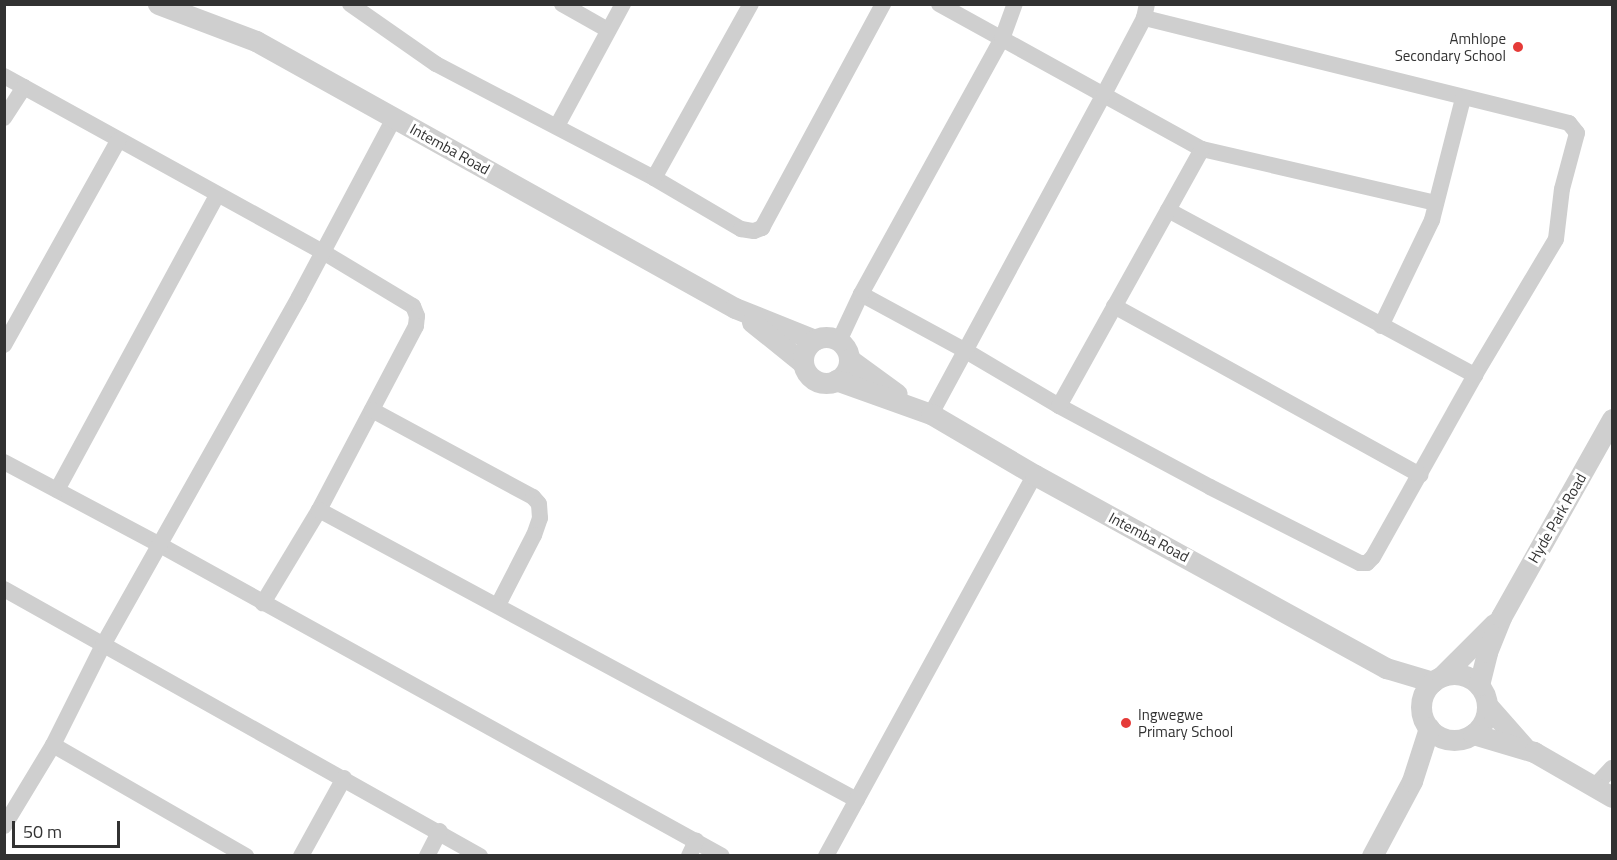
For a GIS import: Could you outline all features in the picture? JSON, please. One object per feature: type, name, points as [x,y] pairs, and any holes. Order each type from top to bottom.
[{"type":"street","name":"Intemba Road","points":[[158,4],[256,41],[735,308]]},
{"type":"street","points":[[350,4],[436,64],[654,178],[741,229],[754,231],[762,228],[883,4]]},
{"type":"street","points":[[562,4],[608,30]]},
{"type":"street","points":[[557,126],[623,4]]},
{"type":"street","points":[[654,178],[751,4]]},
{"type":"street","points":[[939,4],[1202,149],[1436,203]]},
{"type":"street","points":[[735,308],[803,363],[809,376],[822,383],[836,380],[846,372],[844,350],[861,294],[1002,39],[1015,4]]},
{"type":"street","points":[[861,294],[966,351],[1059,406],[1360,563],[1367,563],[1420,475],[1475,375],[1557,239],[1562,189],[1577,133],[1569,123],[1462,98],[1145,11],[1104,94],[966,351],[921,410]]},
{"type":"street","points":[[4,76],[118,141],[323,252],[413,306],[417,316],[416,326],[319,510],[264,603]]},
{"type":"street","points":[[4,118],[24,87]]},
{"type":"street","points":[[1381,326],[1427,232],[1462,98]]},
{"type":"street","points":[[4,826],[53,745],[103,645],[323,252],[394,118]]},
{"type":"street","points":[[4,345],[118,141]]},
{"type":"street","points":[[1059,406],[1202,149]]},
{"type":"street","points":[[57,490],[217,195]]},
{"type":"street","points":[[1168,210],[1475,375]]},
{"type":"street","points":[[1114,306],[1420,475]]},
{"type":"street","points":[[735,308],[815,339],[827,337],[921,410]]},
{"type":"street","points":[[803,363],[805,349],[815,339]]},
{"type":"street","points":[[836,380],[921,410]]},
{"type":"street","points":[[372,410],[533,497],[539,504],[540,518],[534,535],[498,605]]},
{"type":"street","name":"Intemba Road","points":[[921,410],[1386,668]]},
{"type":"street","name":"Hyde Park Road","points":[[1501,617],[1612,419]]},
{"type":"street","points":[[4,462],[264,603],[692,848],[722,855]]},
{"type":"street","points":[[826,855],[1035,475]]},
{"type":"street","points":[[319,510],[856,800]]},
{"type":"street","points":[[4,589],[480,855]]},
{"type":"street","points":[[1422,708],[1423,698],[1437,679],[1501,617]]},
{"type":"street","points":[[1479,685],[1487,652],[1501,617]]},
{"type":"street","points":[[1386,668],[1437,679],[1455,674],[1468,677],[1479,685],[1487,705],[1524,747]]},
{"type":"street","points":[[1386,668],[1422,708],[1429,728],[1436,734],[1524,747],[1604,791],[1612,768]]},
{"type":"street","points":[[1412,781],[1464,737],[1481,727],[1487,705]]},
{"type":"street","points":[[1372,855],[1412,781],[1429,728]]},
{"type":"street","points":[[53,745],[246,855]]},
{"type":"street","points":[[301,855],[344,777]]},
{"type":"street","points":[[427,855],[440,831]]},
{"type":"place","name":"Amhlope Secondary School","points":[[1518,47]]},
{"type":"place","name":"Ingwegwe Primary School","points":[[1126,723]]}]
